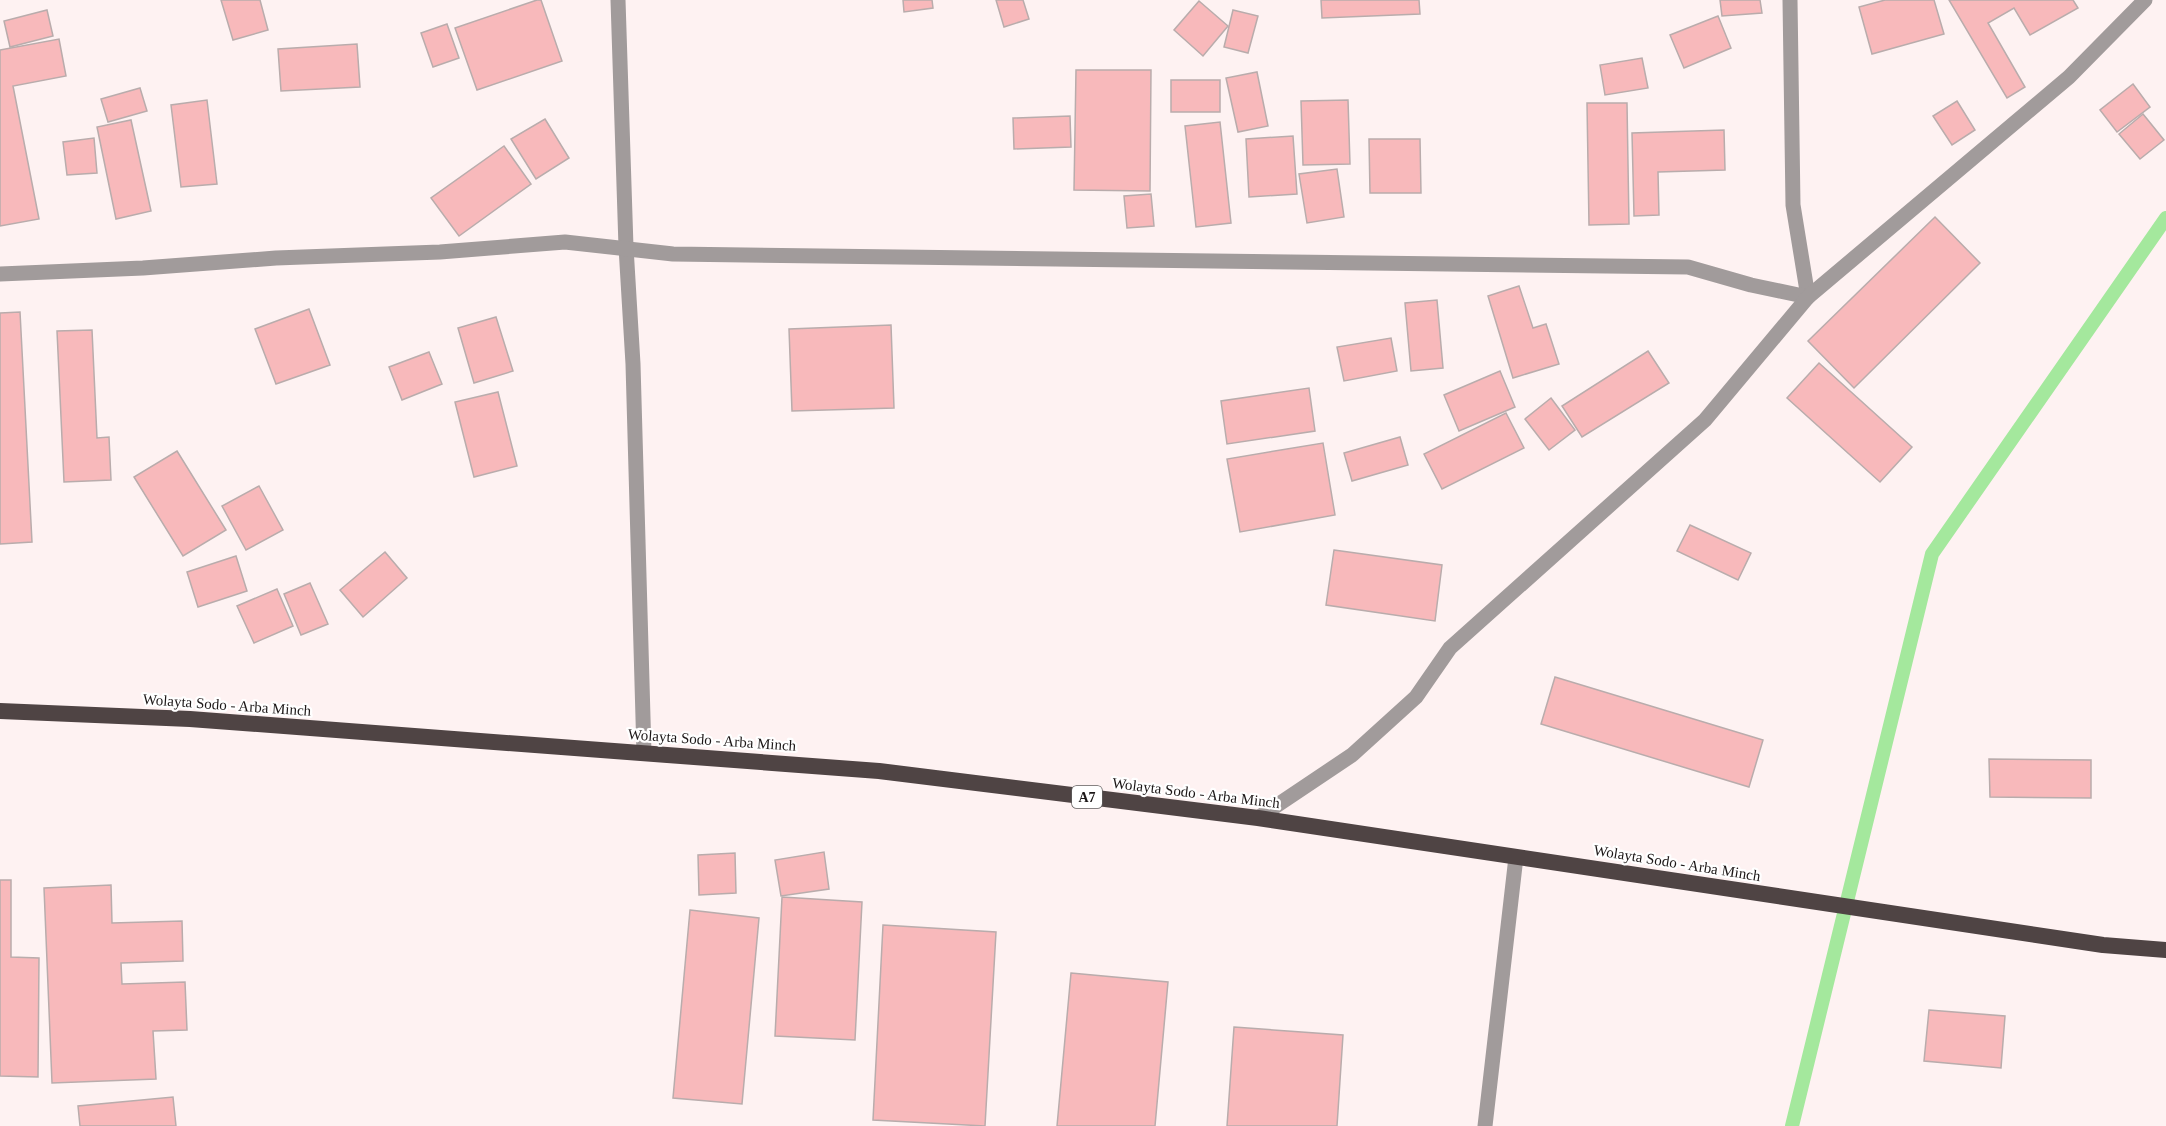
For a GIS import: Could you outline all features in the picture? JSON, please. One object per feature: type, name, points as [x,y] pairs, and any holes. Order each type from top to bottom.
[{"type":"highway","name":"Wolayta Sodo - Arba Minch","points":[[0,711],[190,719],[879,771],[1258,818],[2103,945],[2166,950]]},
{"type":"street","points":[[618,0],[626,247],[633,376],[644,753]]},
{"type":"street","points":[[1790,0],[1793,205],[1808,297]]},
{"type":"street","points":[[1258,818],[1352,755],[1416,697],[1449,648],[1705,420],[1808,297],[2069,77],[2145,0]]},
{"type":"street","points":[[0,274],[143,268],[276,258],[440,252],[565,242],[673,254],[1688,267],[1751,285],[1808,297]]},
{"type":"street","points":[[1485,1126],[1516,857]]},
{"type":"building","points":[[221,0],[260,0],[268,30],[233,40]]},
{"type":"building","points":[[541,0],[562,61],[477,90],[455,28]]},
{"type":"building","points":[[903,0],[932,0],[933,8],[904,12]]},
{"type":"building","points":[[996,0],[1023,0],[1029,19],[1004,27]]},
{"type":"building","points":[[1321,0],[1419,0],[1420,14],[1322,18]]},
{"type":"building","points":[[1720,0],[1760,0],[1762,13],[1722,16]]},
{"type":"building","points":[[1885,0],[1934,0],[1944,34],[1872,54],[1859,7]]},
{"type":"building","points":[[1949,0],[2073,0],[2078,8],[2030,35],[2014,8],[1988,23],[2025,87],[2007,98]]},
{"type":"building","points":[[1199,1],[1228,26],[1203,56],[1174,30]]},
{"type":"building","points":[[47,10],[53,36],[10,47],[4,21]]},
{"type":"building","points":[[1233,10],[1258,16],[1248,53],[1224,47]]},
{"type":"building","points":[[1718,16],[1731,48],[1684,68],[1670,35]]},
{"type":"building","points":[[447,24],[459,58],[433,67],[421,33]]},
{"type":"building","points":[[59,39],[66,76],[13,86],[39,219],[0,226],[0,50]]},
{"type":"building","points":[[357,44],[360,87],[281,91],[278,49]]},
{"type":"building","points":[[1642,58],[1648,88],[1605,95],[1600,65]]},
{"type":"building","points":[[1076,70],[1151,70],[1150,191],[1074,190]]},
{"type":"building","points":[[1257,72],[1268,126],[1238,132],[1226,78]]},
{"type":"building","points":[[1171,80],[1220,80],[1220,112],[1171,112]]},
{"type":"building","points":[[2133,84],[2150,107],[2117,132],[2100,110]]},
{"type":"building","points":[[140,88],[147,111],[108,122],[101,99]]},
{"type":"building","points":[[207,100],[217,184],[181,187],[171,105]]},
{"type":"building","points":[[1348,100],[1350,164],[1303,165],[1301,101]]},
{"type":"building","points":[[1957,101],[1975,130],[1952,145],[1933,116]]},
{"type":"building","points":[[1587,103],[1627,103],[1629,224],[1589,225]]},
{"type":"building","points":[[2143,114],[2164,140],[2140,159],[2119,134]]},
{"type":"building","points":[[1070,116],[1071,147],[1014,149],[1013,118]]},
{"type":"building","points":[[545,119],[569,158],[536,179],[511,139]]},
{"type":"building","points":[[131,120],[151,211],[116,219],[97,127]]},
{"type":"building","points":[[1220,122],[1231,223],[1196,227],[1185,126]]},
{"type":"building","points":[[1724,130],[1725,170],[1658,172],[1659,215],[1634,216],[1632,133]]},
{"type":"building","points":[[1293,136],[1297,194],[1249,197],[1246,139]]},
{"type":"building","points":[[94,138],[97,173],[67,175],[63,142]]},
{"type":"building","points":[[1369,139],[1420,139],[1421,193],[1370,193]]},
{"type":"building","points":[[504,146],[531,184],[459,236],[431,198]]},
{"type":"building","points":[[1337,169],[1344,217],[1307,223],[1299,174]]},
{"type":"building","points":[[1151,194],[1154,226],[1127,228],[1124,196]]},
{"type":"building","points":[[1935,217],[1980,263],[1854,388],[1808,341]]},
{"type":"building","points":[[1519,286],[1533,328],[1546,324],[1559,364],[1513,378],[1488,296]]},
{"type":"building","points":[[1437,300],[1443,368],[1411,371],[1405,303]]},
{"type":"building","points":[[309,309],[330,365],[276,384],[255,329]]},
{"type":"building","points":[[20,312],[32,542],[0,544],[0,313]]},
{"type":"building","points":[[496,317],[513,371],[474,383],[458,328]]},
{"type":"building","points":[[891,325],[894,408],[792,411],[789,329]]},
{"type":"building","points":[[92,330],[97,438],[109,437],[111,480],[64,482],[57,331]]},
{"type":"building","points":[[1391,338],[1397,371],[1344,381],[1337,347]]},
{"type":"building","points":[[1648,351],[1669,383],[1582,437],[1562,406]]},
{"type":"building","points":[[429,352],[442,384],[402,400],[389,367]]},
{"type":"building","points":[[1819,363],[1912,447],[1880,482],[1787,398]]},
{"type":"building","points":[[1500,371],[1515,407],[1459,431],[1444,395]]},
{"type":"building","points":[[1309,388],[1315,431],[1227,444],[1221,401]]},
{"type":"building","points":[[498,392],[517,466],[474,477],[455,402]]},
{"type":"building","points":[[1551,398],[1575,430],[1549,450],[1525,419]]},
{"type":"building","points":[[1506,413],[1524,448],[1442,489],[1424,454]]},
{"type":"building","points":[[1400,437],[1408,465],[1352,481],[1344,453]]},
{"type":"building","points":[[1323,443],[1335,515],[1240,532],[1227,459]]},
{"type":"building","points":[[177,451],[226,530],[183,556],[134,477]]},
{"type":"building","points":[[259,486],[283,530],[246,550],[222,506]]},
{"type":"building","points":[[1690,525],[1751,553],[1738,580],[1677,551]]},
{"type":"building","points":[[1334,550],[1442,565],[1435,621],[1326,605]]},
{"type":"building","points":[[385,552],[407,578],[363,617],[340,590]]},
{"type":"building","points":[[236,556],[247,591],[198,607],[187,572]]},
{"type":"building","points":[[310,583],[328,624],[301,635],[284,594]]},
{"type":"building","points":[[277,589],[293,626],[254,643],[237,606]]},
{"type":"building","points":[[1555,677],[1763,740],[1749,787],[1541,724]]},
{"type":"building","points":[[1989,759],[2091,760],[2091,798],[1990,797]]},
{"type":"building","points":[[824,852],[829,889],[781,896],[775,860]]},
{"type":"building","points":[[735,853],[736,893],[699,895],[698,855]]},
{"type":"building","points":[[0,880],[11,880],[11,957],[39,958],[38,1077],[0,1076]]},
{"type":"building","points":[[111,885],[112,923],[182,921],[183,961],[121,963],[122,984],[185,982],[187,1030],[153,1031],[156,1079],[52,1083],[44,888]]},
{"type":"building","points":[[782,897],[862,902],[855,1040],[775,1036]]},
{"type":"building","points":[[690,910],[759,918],[742,1104],[673,1098]]},
{"type":"building","points":[[883,925],[996,932],[985,1126],[873,1120]]},
{"type":"building","points":[[1071,973],[1168,982],[1155,1126],[1057,1126]]},
{"type":"building","points":[[1929,1010],[2005,1016],[2001,1068],[1924,1061]]},
{"type":"building","points":[[1234,1027],[1343,1035],[1337,1126],[1227,1126]]},
{"type":"building","points":[[173,1097],[176,1126],[80,1126],[78,1106]]},
{"type":"waterway","points":[[1792,1126],[1932,554],[2166,218]]}]
